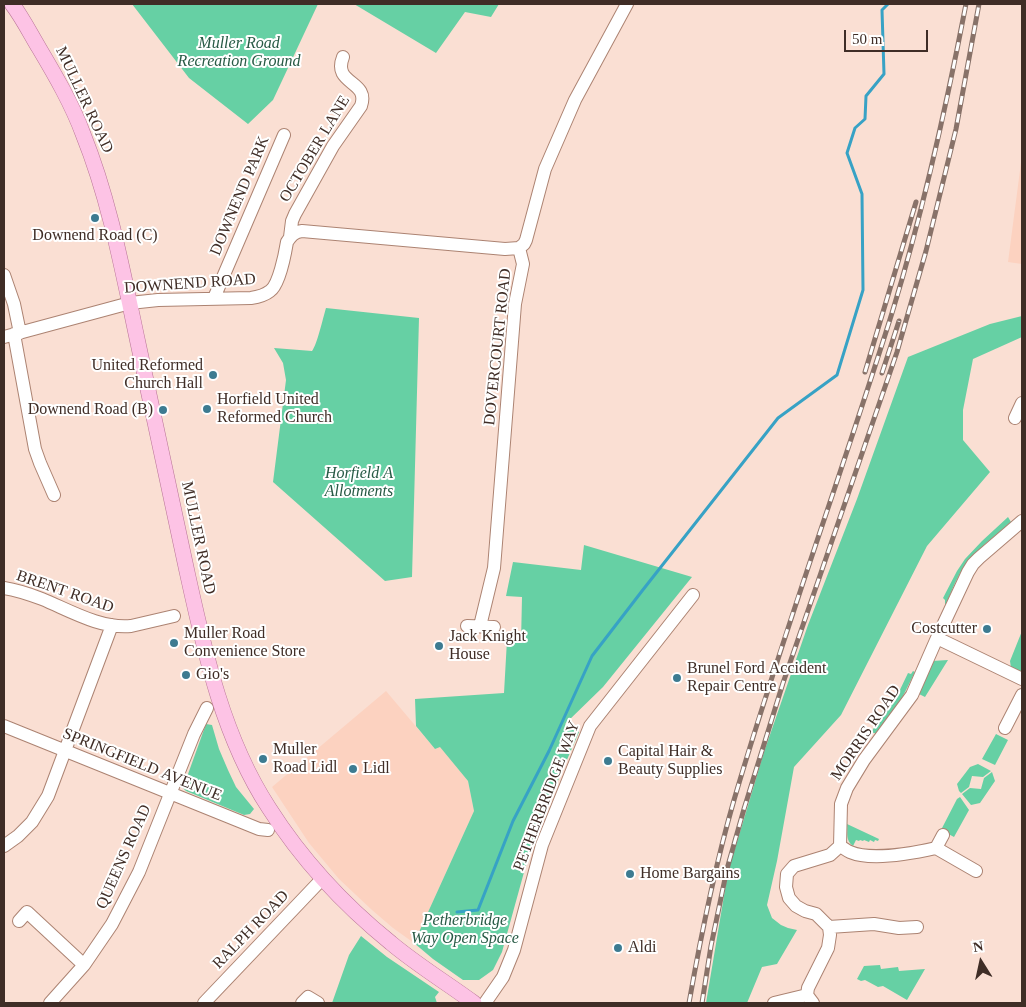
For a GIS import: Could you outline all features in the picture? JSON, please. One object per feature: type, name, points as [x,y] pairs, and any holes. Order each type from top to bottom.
[{"type":"main road","name":"MULLER ROAD","points":[[12,4],[59,81],[83,131],[94,164],[111,222],[130,302],[185,614],[237,748],[269,809],[322,879],[359,916],[393,945],[474,1003]]},
{"type":"street","points":[[290,237],[296,232],[302,231],[505,249],[519,248],[526,240],[545,169],[575,100],[627,4]]},
{"type":"street","name":"OCTOBER LANE","points":[[290,237],[295,214],[333,146],[362,106],[362,93],[341,71],[343,57]]},
{"type":"street","name":"DOWNEND PARK","points":[[214,298],[284,135]]},
{"type":"street","name":"DOWNEND ROAD","points":[[12,335],[130,302],[252,298],[265,295],[272,290],[277,282],[290,237]]},
{"type":"street","name":"DOVERCOURT ROAD","points":[[494,627],[474,626],[494,568],[516,304],[522,264],[519,248]]},
{"type":"street","points":[[4,275],[14,304],[12,335],[35,449],[54,495]]},
{"type":"street","points":[[1015,418],[1022,403]]},
{"type":"street","name":"MORRIS ROAD","points":[[840,846],[841,804],[847,788],[864,760],[912,695],[973,564],[1022,521]]},
{"type":"street","name":"BRENT ROAD","points":[[4,589],[19,591],[40,598],[89,619],[112,625],[131,626],[185,614]]},
{"type":"street","name":"PETHERBRIDGE WAY","points":[[485,1003],[504,976],[514,950],[542,845],[590,726],[693,595]]},
{"type":"street","points":[[4,846],[18,836],[32,822],[48,796],[112,625]]},
{"type":"street","points":[[937,638],[1022,679]]},
{"type":"street","points":[[1005,728],[1022,695]]},
{"type":"street","name":"QUEENS ROAD","points":[[50,1003],[84,964],[112,924],[139,872],[194,734],[207,708]]},
{"type":"street","name":"SPRINGFIELD AVENUE","points":[[4,726],[170,794],[259,829],[268,830]]},
{"type":"street","points":[[936,848],[943,835]]},
{"type":"street","points":[[774,1003],[810,999],[808,988],[828,948],[829,927],[816,914],[796,906],[789,898],[786,887],[787,874],[794,866],[830,855],[840,846],[851,852],[877,856],[936,848],[976,870]]},
{"type":"street","name":"RALPH ROAD","points":[[204,1003],[322,879]]},
{"type":"street","points":[[19,921],[27,912],[84,964]]},
{"type":"street","points":[[829,927],[874,924],[899,928],[917,928]]},
{"type":"street","points":[[302,1003],[308,998],[318,1003]]},
{"type":"shaded area","points":[[1022,155],[1022,264],[1008,262]]},
{"type":"shaded area","points":[[386,691],[435,749],[440,746],[468,781],[474,811],[414,943],[393,928],[339,879],[309,843],[272,787]]},
{"type":"green space","name":"Muller Road Recreation Ground","points":[[132,4],[318,4],[273,100],[248,124],[189,78]]},
{"type":"green space","points":[[354,4],[499,4],[491,17],[465,12],[436,53]]},
{"type":"green space","name":"Horfield A Allotments","points":[[326,308],[419,318],[412,577],[385,581],[273,482],[286,380],[283,363],[274,348],[312,351]]},
{"type":"green space","points":[[1022,316],[1022,337],[973,359],[963,410],[963,440],[990,472],[927,546],[841,715],[794,767],[767,905],[772,918],[781,925],[797,930],[777,964],[762,967],[747,1003],[706,1003],[728,872],[764,752],[808,625],[857,499],[908,357],[990,324]]},
{"type":"green space","points":[[1008,517],[1011,522],[985,544],[960,573],[945,604],[943,598],[965,559]]},
{"type":"green space","name":"Petherbridge Way Open Space","points":[[584,545],[692,577],[603,687],[565,724],[579,732],[534,836],[502,952],[493,970],[479,980],[463,980],[414,943],[474,811],[468,781],[440,747],[435,749],[416,726],[415,699],[504,693],[507,640],[521,642],[522,597],[506,596],[513,562],[581,570]]},
{"type":"green space","points":[[1022,631],[1022,673],[1011,668],[1010,661]]},
{"type":"green space","points":[[948,660],[925,697],[919,694],[919,688],[932,661]]},
{"type":"green space","points":[[913,671],[915,672],[902,698],[877,734],[871,732],[897,696],[908,673],[911,674]]},
{"type":"green space","points":[[206,724],[212,725],[219,749],[236,787],[254,809],[250,814],[244,815],[186,791],[183,788]]},
{"type":"green space","points":[[996,734],[1008,740],[995,765],[982,759]]},
{"type":"green space","points":[[978,764],[991,771],[983,777],[972,776],[969,787],[961,793],[957,784],[970,767]]},
{"type":"green space","points":[[992,772],[995,781],[980,803],[971,805],[962,794],[970,788],[981,789],[984,778]]},
{"type":"green space","points":[[960,797],[969,810],[954,837],[941,830],[957,799]]},
{"type":"green space","points":[[847,824],[879,839],[878,841],[856,840],[853,846],[848,839]]},
{"type":"green space","points":[[361,936],[387,957],[439,992],[435,997],[437,1003],[332,1003],[349,955]]},
{"type":"green space","points":[[880,965],[881,969],[898,967],[899,971],[925,969],[907,1000],[883,986],[878,987],[865,980],[857,979],[864,966]]},
{"type":"waterway","points":[[457,912],[478,910],[513,821],[549,751],[592,656],[778,418],[837,375],[863,290],[862,194],[847,153],[855,128],[865,119],[866,96],[884,74],[882,10],[888,4]]},
{"type":"railway","points":[[689,1003],[709,901],[734,800],[752,739],[873,374],[914,237],[933,160],[966,4]]},
{"type":"railway","points":[[702,1003],[711,946],[727,869],[744,809],[783,683],[897,352],[926,251],[956,129],[979,4]]},
{"type":"railway","points":[[865,372],[916,202]]},
{"type":"railway","points":[[882,373],[899,321]]},
{"type":"place","name":"Downend Road (C)","points":[[95,218]]},
{"type":"place","name":"United Reformed Church Hall","points":[[213,375]]},
{"type":"place","name":"Horfield United Reformed Church","points":[[207,409]]},
{"type":"place","name":"Downend Road (B)","points":[[163,410]]},
{"type":"place","name":"Costcutter","points":[[987,629]]},
{"type":"place","name":"Muller Road Convenience Store","points":[[174,643]]},
{"type":"place","name":"Jack Knight House","points":[[439,646]]},
{"type":"place","name":"Gio's","points":[[186,675]]},
{"type":"place","name":"Brunel Ford Accident Repair Centre","points":[[677,678]]},
{"type":"place","name":"Muller Road Lidl","points":[[263,759]]},
{"type":"place","name":"Capital Hair & Beauty Supplies","points":[[608,761]]},
{"type":"place","name":"Lidl","points":[[353,769]]},
{"type":"place","name":"Home Bargains","points":[[630,874]]},
{"type":"place","name":"Aldi","points":[[618,948]]}]
